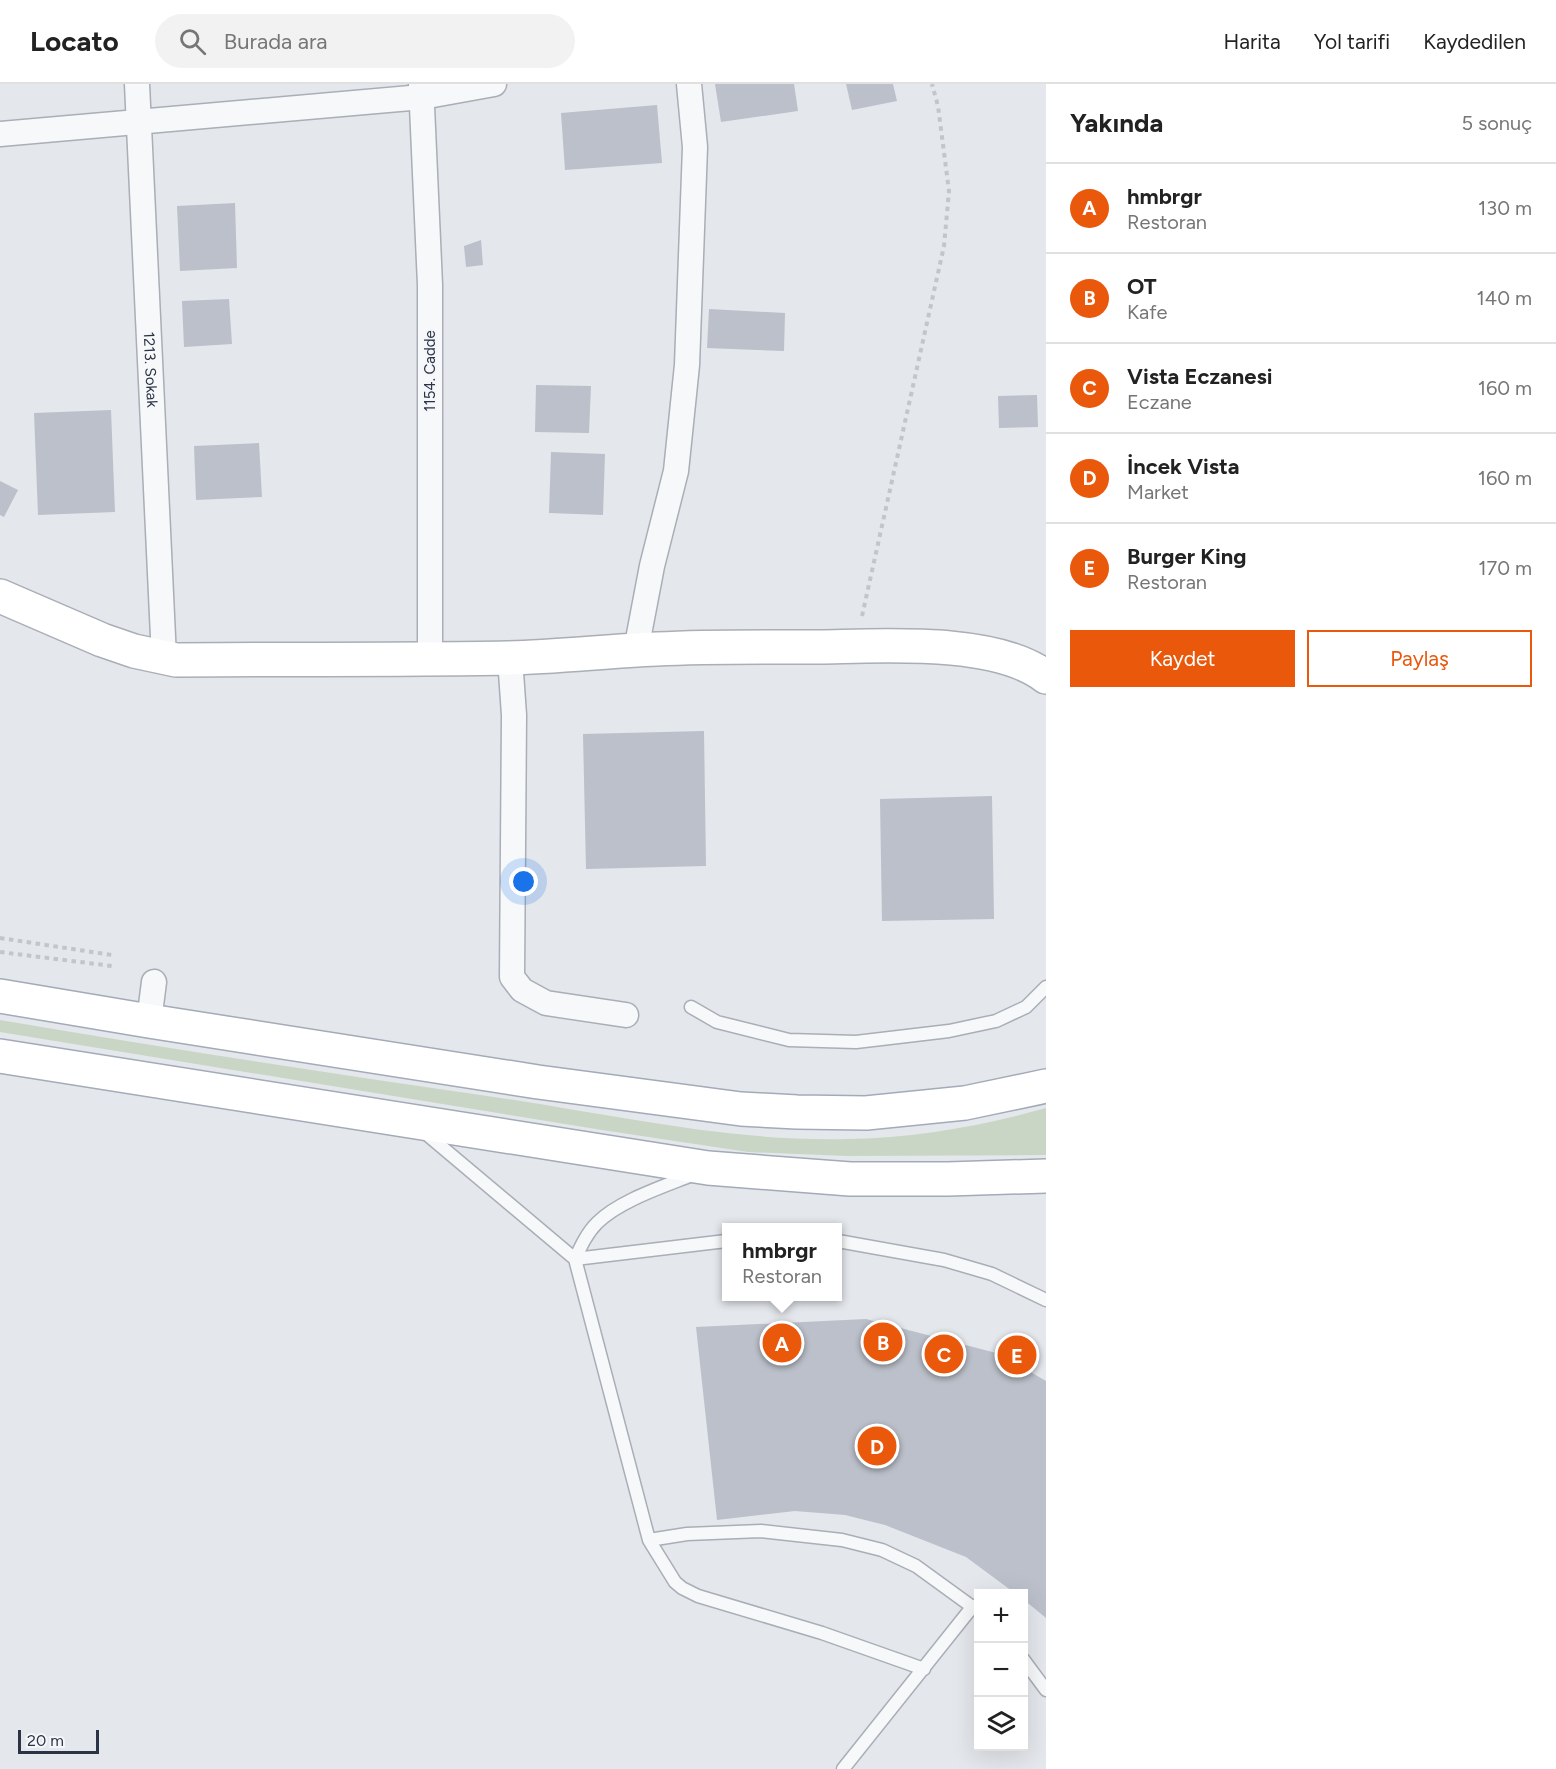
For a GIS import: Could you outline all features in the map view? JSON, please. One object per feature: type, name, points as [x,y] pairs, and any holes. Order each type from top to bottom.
[{"type":"main road","points":[[0,596],[102,640],[176,660],[510,658],[636,650],[855,646],[975,651],[1022,662],[1046,677]]},
{"type":"main road","points":[[0,996],[549,1083],[741,1109],[866,1113],[965,1102],[1046,1086]]},
{"type":"main road","points":[[0,1056],[412,1123],[708,1168],[850,1179],[1046,1176]]},
{"type":"street","name":"1213. Sokak","points":[[137,84],[164,658]]},
{"type":"street","points":[[0,134],[494,84]]},
{"type":"street","points":[[636,650],[652,566],[676,471],[687,365],[695,147],[689,84]]},
{"type":"street","name":"1154. Cadde","points":[[421,91],[430,285],[430,658]]},
{"type":"street","points":[[510,658],[514,715],[512,977],[522,990],[546,1003],[626,1015]]},
{"type":"street","points":[[149,1021],[154,982]]},
{"type":"lane","points":[[691,1006],[717,1022],[789,1040],[856,1042],[950,1031],[996,1022],[1026,1007],[1046,987]]},
{"type":"lane","points":[[412,1123],[575,1259],[649,1540],[675,1582],[698,1596],[822,1633],[924,1669]]},
{"type":"lane","points":[[575,1259],[586,1237],[597,1223],[609,1214],[643,1195],[708,1168]]},
{"type":"lane","points":[[575,1259],[722,1241]]},
{"type":"lane","points":[[842,1242],[944,1260],[992,1274],[1046,1300]]},
{"type":"lane","points":[[649,1540],[687,1534],[760,1531],[843,1540],[882,1550],[916,1566],[974,1608]]},
{"type":"lane","points":[[843,1769],[974,1611]]},
{"type":"lane","points":[[1028,1666],[1046,1690]]},
{"type":"path","points":[[855,646],[944,246],[949,191],[938,106],[932,84]]},
{"type":"path","points":[[0,938],[112,955]]},
{"type":"path","points":[[0,952],[112,966]]},
{"type":"green space","points":[[0,1020],[669,1126],[758,1136],[847,1139],[897,1136],[973,1125],[1046,1108],[1046,1155],[847,1156],[748,1152],[0,1032]]},
{"type":"building","points":[[715,84],[794,84],[798,111],[721,122]]},
{"type":"building","points":[[846,84],[893,84],[897,101],[852,110]]},
{"type":"building","points":[[657,105],[662,163],[565,170],[561,113]]},
{"type":"building","points":[[235,203],[237,268],[180,271],[177,206]]},
{"type":"building","points":[[481,240],[483,265],[466,267],[464,246]]},
{"type":"building","points":[[229,299],[232,344],[184,347],[182,301]]},
{"type":"building","points":[[709,309],[785,313],[784,351],[707,348]]},
{"type":"building","points":[[536,385],[591,386],[589,433],[535,432]]},
{"type":"building","points":[[1037,395],[1038,427],[999,428],[998,396]]},
{"type":"building","points":[[111,410],[115,512],[38,515],[34,413]]},
{"type":"building","points":[[259,443],[262,497],[196,500],[194,446]]},
{"type":"building","points":[[551,452],[605,454],[603,515],[549,513]]},
{"type":"building","points":[[0,481],[18,490],[4,517],[0,515]]},
{"type":"building","points":[[704,731],[706,866],[586,869],[583,734]]},
{"type":"building","points":[[992,796],[994,919],[882,921],[880,799]]},
{"type":"building","points":[[866,1319],[1000,1354],[1046,1381],[1046,1618],[1028,1603],[1028,1589],[1009,1589],[966,1557],[885,1525],[845,1515],[795,1511],[717,1520],[696,1327]]},
{"type":"place","name":"OT","points":[[883,1342]]},
{"type":"place","name":"hmbrgr","points":[[782,1343]]},
{"type":"place","name":"Vista Eczanesi","points":[[944,1354]]},
{"type":"place","name":"Burger King","points":[[1017,1355]]},
{"type":"place","name":"İncek Vista","points":[[877,1446]]}]
